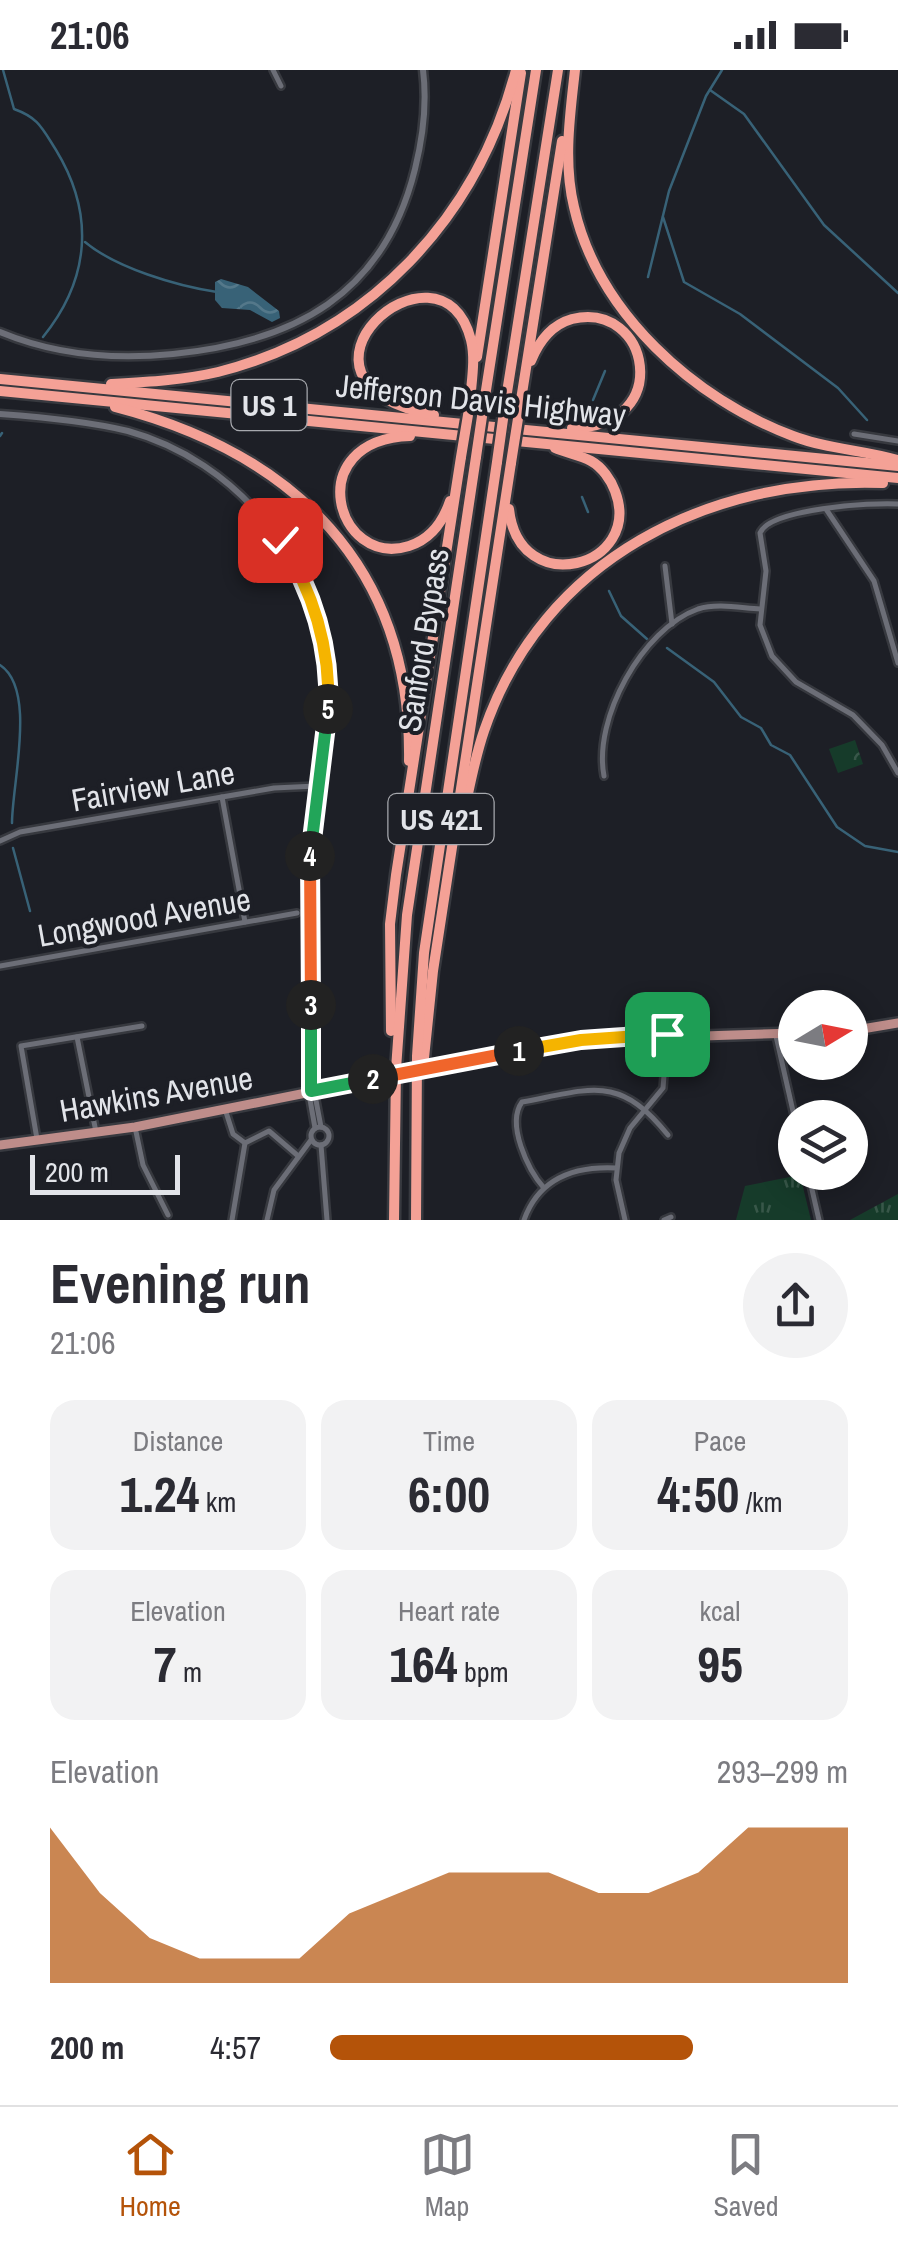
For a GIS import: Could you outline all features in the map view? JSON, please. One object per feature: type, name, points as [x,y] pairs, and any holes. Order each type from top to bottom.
[{"type":"highway","points":[[84,393],[248,364],[318,333],[373,297],[413,260],[460,202],[496,132],[518,70]]},
{"type":"highway","points":[[402,832],[518,70]]},
{"type":"highway","name":"Sanford Bypass","points":[[394,1220],[394,1142],[407,915],[536,70]]},
{"type":"highway","name":"Sanford Bypass","points":[[416,1220],[417,1056],[428,912],[558,70]]},
{"type":"highway","points":[[416,1179],[424,1051],[445,894],[574,70]]},
{"type":"highway","points":[[574,70],[568,153],[573,206],[596,268],[638,328],[660,352],[750,418],[797,438],[898,463]]},
{"type":"highway","points":[[454,422],[384,401],[370,387],[363,374],[362,350],[374,319],[388,306],[414,298],[451,310],[470,338],[470,403]]},
{"type":"highway","points":[[520,404],[532,357],[554,327],[590,317],[617,326],[629,338],[640,368],[640,388],[632,405],[596,426],[552,432]]},
{"type":"highway","name":"Jefferson Davis Highway","points":[[0,379],[84,393],[439,434],[898,480]]},
{"type":"highway","name":"Jefferson Davis Highway","points":[[0,391],[84,393],[454,422],[898,463]]},
{"type":"highway","points":[[84,393],[177,424],[240,453],[292,490],[341,543],[375,598],[400,669],[409,742],[390,941],[394,1142]]},
{"type":"highway","points":[[439,434],[388,437],[353,454],[340,484],[344,517],[353,529],[388,548],[416,544],[440,524],[461,459]]},
{"type":"highway","points":[[511,463],[510,526],[521,546],[537,558],[559,565],[588,560],[605,548],[616,530],[616,494],[591,461],[548,445]]},
{"type":"highway","points":[[445,894],[484,730],[509,676],[552,614],[604,564],[693,512],[746,494],[813,482],[898,480]]},
{"type":"main road","points":[[868,1029],[898,1023]]},
{"type":"main road","name":"Hawkins Avenue","points":[[0,1144],[135,1128],[581,1040],[776,1033]]},
{"type":"street","points":[[273,70],[281,86]]},
{"type":"street","points":[[0,332],[40,347],[138,358],[244,344],[318,313],[350,287],[392,233],[418,157],[423,70]]},
{"type":"street","points":[[0,414],[101,426],[154,440],[213,471],[260,514],[302,578],[321,635],[328,694],[310,838],[311,1091],[318,1128],[274,1190],[268,1220]]},
{"type":"street","points":[[854,434],[898,441]]},
{"type":"street","points":[[898,504],[826,509],[769,521],[760,533],[766,571],[760,609],[766,645],[783,672],[853,714],[882,745],[898,772]]},
{"type":"street","points":[[826,509],[874,580],[898,663]]},
{"type":"street","points":[[664,566],[672,624]]},
{"type":"street","points":[[604,776],[606,734],[621,685],[672,624],[711,606],[760,609]]},
{"type":"street","name":"Fairview Lane","points":[[0,841],[20,832],[274,788],[317,786]]},
{"type":"street","points":[[222,797],[245,922]]},
{"type":"street","name":"Longwood Avenue","points":[[0,966],[296,913]]},
{"type":"street","points":[[37,1141],[20,1046],[142,1026]]},
{"type":"street","points":[[776,1033],[791,1100]]},
{"type":"street","points":[[625,1220],[616,1168],[624,1138],[663,1088],[667,1034]]},
{"type":"street","points":[[77,1037],[96,1134]]},
{"type":"street","points":[[544,1188],[524,1160],[520,1104],[606,1090],[624,1094],[647,1110],[668,1135]]},
{"type":"street","points":[[225,1109],[233,1134],[245,1143]]},
{"type":"street","points":[[135,1128],[143,1166],[168,1214]]},
{"type":"street","points":[[318,1128],[330,1137],[321,1146],[327,1220]]},
{"type":"street","points":[[245,1143],[269,1131],[297,1156]]},
{"type":"street","points":[[312,1140],[321,1146]]},
{"type":"street","points":[[232,1220],[245,1143]]},
{"type":"street","points":[[524,1220],[544,1188],[582,1168],[616,1168]]},
{"type":"street","points":[[812,1190],[819,1220]]},
{"type":"green space","points":[[855,740],[863,764],[838,773],[829,749]]},
{"type":"green space","points":[[778,1179],[778,1190],[804,1190],[811,1220],[736,1220],[745,1186]]},
{"type":"green space","points":[[898,1194],[898,1220],[850,1220]]},
{"type":"water","points":[[221,279],[248,287],[279,311],[280,318],[272,322],[250,310],[222,308],[215,300],[215,282]]},
{"type":"waterway","points":[[3,70],[14,109],[39,125],[69,174],[81,222],[78,269],[59,315],[43,337]]},
{"type":"waterway","points":[[648,277],[669,191],[706,96],[722,70]]},
{"type":"waterway","points":[[710,90],[744,114],[824,225],[898,293]]},
{"type":"waterway","points":[[663,217],[684,282],[740,314],[838,388],[867,420]]},
{"type":"waterway","points":[[85,242],[148,275],[217,292]]},
{"type":"waterway","points":[[593,400],[605,371]]},
{"type":"waterway","points":[[582,497],[588,512]]},
{"type":"waterway","points":[[609,591],[621,616],[647,639]]},
{"type":"waterway","points":[[667,648],[714,682],[741,717],[761,728],[771,745],[790,755],[837,827],[865,846],[898,852]]},
{"type":"waterway","points":[[0,665],[11,677],[20,715],[12,823]]},
{"type":"waterway","points":[[13,848],[30,911]]},
{"type":"route","points":[[280,540],[310,598],[327,670],[326,730],[310,838],[311,1091],[581,1040],[667,1034]]}]
